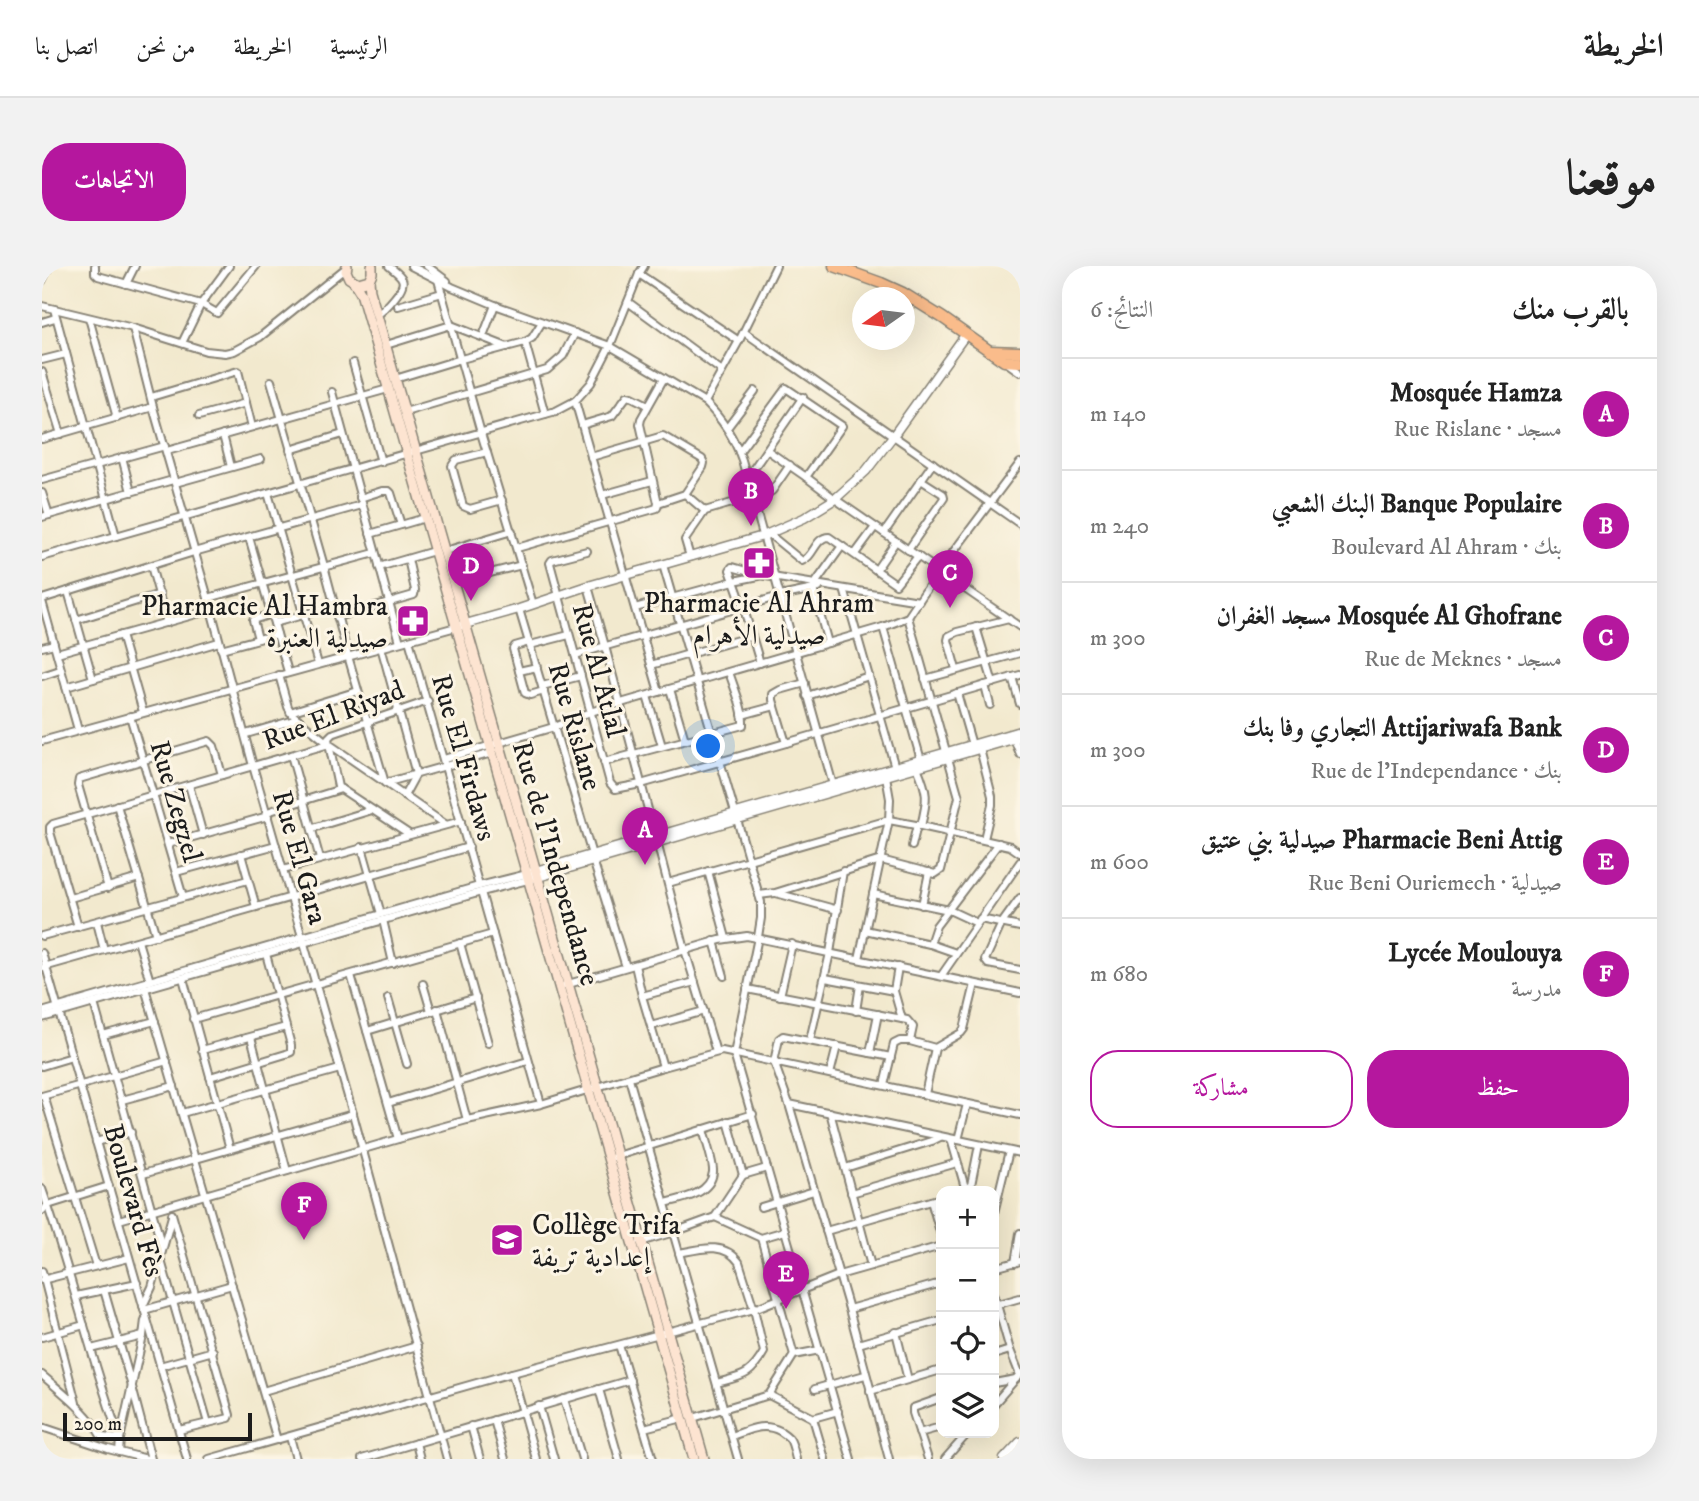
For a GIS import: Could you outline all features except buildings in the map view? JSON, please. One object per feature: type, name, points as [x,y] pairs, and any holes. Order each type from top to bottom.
[{"type":"highway","points":[[834,266],[903,293],[1004,361],[1020,362]]},
{"type":"highway","points":[[990,351],[1020,352]]},
{"type":"main road","name":"Rue de l'Independance","points":[[347,266],[347,275],[361,293],[425,518],[461,625]]},
{"type":"main road","points":[[352,281],[362,283],[369,280],[372,266]]},
{"type":"main road","name":"Rue de l'Independance","points":[[369,280],[369,288],[445,551],[461,625],[494,747],[663,1334],[688,1418],[704,1459]]},
{"type":"main road","name":"Rue de l'Independance","points":[[688,1418],[694,1459]]},
{"type":"street","points":[[42,281],[49,266]]},
{"type":"street","points":[[95,266],[94,273],[97,276],[201,304],[215,313],[219,312],[256,266]]},
{"type":"street","points":[[126,284],[135,266]]},
{"type":"street","points":[[182,343],[201,304],[229,266]]},
{"type":"street","points":[[42,306],[133,328],[215,352],[234,351],[268,332],[347,266]]},
{"type":"street","points":[[377,315],[404,283],[390,266]]},
{"type":"street","points":[[411,266],[436,273]]},
{"type":"street","points":[[427,266],[460,290],[611,346],[705,402],[718,414],[739,452],[766,535],[774,577],[833,785]]},
{"type":"street","points":[[42,557],[556,411],[575,401],[591,383],[611,346],[644,266]]},
{"type":"street","points":[[705,402],[744,332],[776,266]]},
{"type":"street","points":[[436,273],[533,604]]},
{"type":"street","points":[[639,274],[739,341]]},
{"type":"street","points":[[330,282],[352,281]]},
{"type":"street","points":[[398,306],[442,293]]},
{"type":"street","points":[[628,302],[722,371]]},
{"type":"street","points":[[483,336],[495,304]]},
{"type":"street","points":[[54,309],[116,536]]},
{"type":"street","points":[[42,322],[55,318]]},
{"type":"street","points":[[89,318],[117,418]]},
{"type":"street","points":[[396,379],[525,342],[534,335],[542,322]]},
{"type":"street","points":[[386,345],[451,325],[508,347]]},
{"type":"street","name":"Rue El Gara","points":[[133,328],[447,1459]]},
{"type":"street","points":[[744,332],[1020,524]]},
{"type":"street","points":[[405,412],[547,370],[563,356],[575,333]]},
{"type":"street","points":[[42,741],[410,640],[766,535],[804,519],[835,499],[866,471],[966,334]]},
{"type":"street","points":[[525,342],[545,414]]},
{"type":"street","points":[[42,360],[66,354]]},
{"type":"street","points":[[1004,361],[1020,373]]},
{"type":"street","points":[[353,363],[381,462]]},
{"type":"street","points":[[150,397],[238,371],[252,427]]},
{"type":"street","points":[[42,372],[61,434]]},
{"type":"street","points":[[657,506],[640,422],[664,378]]},
{"type":"street","points":[[271,381],[386,783]]},
{"type":"street","points":[[739,452],[785,388],[803,397],[842,426],[806,477]]},
{"type":"street","points":[[42,480],[122,457],[223,435],[388,389]]},
{"type":"street","points":[[727,428],[755,391]]},
{"type":"street","points":[[332,392],[400,642]]},
{"type":"street","points":[[582,425],[612,416],[627,396],[648,405]]},
{"type":"street","points":[[747,478],[803,397]]},
{"type":"street","points":[[575,401],[659,692]]},
{"type":"street","points":[[199,416],[246,403]]},
{"type":"street","points":[[42,439],[153,407]]},
{"type":"street","points":[[290,450],[343,434]]},
{"type":"street","points":[[223,435],[231,467]]},
{"type":"street","points":[[517,548],[610,522],[685,494],[704,463],[702,459],[666,436],[591,457]]},
{"type":"street","points":[[766,450],[1020,627]]},
{"type":"street","points":[[487,452],[453,463],[464,506],[470,509],[502,500]]},
{"type":"street","points":[[122,457],[131,492]]},
{"type":"street","points":[[42,493],[46,516],[261,459]]},
{"type":"street","points":[[884,533],[933,463]]},
{"type":"street","points":[[386,783],[554,727],[590,712],[883,627],[908,617],[1020,463]]},
{"type":"street","points":[[772,491],[790,465]]},
{"type":"street","points":[[908,550],[944,498],[943,494],[921,480]]},
{"type":"street","points":[[602,495],[652,481]]},
{"type":"street","points":[[78,730],[42,600],[310,519],[382,491],[391,493],[401,525]]},
{"type":"street","points":[[268,493],[318,664]]},
{"type":"street","points":[[685,494],[705,511]]},
{"type":"street","points":[[690,557],[685,540],[705,511],[752,497]]},
{"type":"street","points":[[370,534],[425,518]]},
{"type":"street","points":[[855,554],[875,527]]},
{"type":"street","points":[[445,551],[512,531]]},
{"type":"street","points":[[766,535],[802,561],[807,559],[821,539],[829,537],[895,584],[918,556]]},
{"type":"street","points":[[249,537],[288,672]]},
{"type":"street","points":[[876,570],[896,541]]},
{"type":"street","points":[[472,543],[482,575],[522,565]]},
{"type":"street","points":[[813,587],[842,546]]},
{"type":"street","points":[[379,567],[435,551]]},
{"type":"street","name":"Rue Al Atlal","points":[[587,551],[551,561],[550,566],[610,783],[613,788],[618,789],[641,784]]},
{"type":"street","points":[[208,598],[375,552]]},
{"type":"street","points":[[337,617],[414,595],[408,559]]},
{"type":"street","points":[[663,565],[760,895],[758,937],[734,1054],[851,1459]]},
{"type":"street","points":[[151,566],[167,623]]},
{"type":"street","points":[[760,663],[730,570],[732,567],[813,587]]},
{"type":"street","points":[[635,608],[760,575]]},
{"type":"street","points":[[588,586],[685,950],[716,1052]]},
{"type":"street","points":[[575,655],[813,587],[825,586],[919,601]]},
{"type":"street","points":[[813,587],[828,643]]},
{"type":"street","points":[[844,589],[896,770]]},
{"type":"street","points":[[68,591],[93,679]]},
{"type":"street","points":[[76,620],[160,594]]},
{"type":"street","points":[[274,623],[335,606]]},
{"type":"street","name":"Rue Rislane","points":[[519,608],[626,967]]},
{"type":"street","points":[[57,653],[211,610]]},
{"type":"street","points":[[258,639],[253,620],[271,614]]},
{"type":"street","points":[[760,895],[775,893],[881,860],[935,874],[941,870],[959,797],[908,617]]},
{"type":"street","points":[[956,670],[949,636],[1009,620]]},
{"type":"street","points":[[883,627],[927,796],[912,846]]},
{"type":"street","points":[[976,627],[993,683]]},
{"type":"street","points":[[65,687],[220,645],[277,634]]},
{"type":"street","points":[[121,635],[143,712]]},
{"type":"street","points":[[569,635],[513,647],[525,693],[530,695],[581,676]]},
{"type":"street","points":[[651,665],[752,636]]},
{"type":"street","name":"Rue El Firdaws","points":[[410,640],[541,1104]]},
{"type":"street","points":[[42,647],[54,644]]},
{"type":"street","points":[[381,648],[416,774],[404,796]]},
{"type":"street","points":[[925,679],[1020,653]]},
{"type":"street","points":[[519,671],[537,667]]},
{"type":"street","points":[[42,676],[61,670]]},
{"type":"street","points":[[604,762],[743,725],[729,672]]},
{"type":"street","points":[[279,675],[290,712],[329,744],[445,824]]},
{"type":"street","points":[[641,784],[1020,675]]},
{"type":"street","points":[[807,696],[869,676]]},
{"type":"street","points":[[1012,677],[1020,705]]},
{"type":"street","points":[[786,743],[773,694],[805,683]]},
{"type":"street","points":[[985,685],[990,705]]},
{"type":"street","points":[[670,689],[685,740]]},
{"type":"street","points":[[290,712],[358,691]]},
{"type":"street","points":[[957,693],[992,796],[984,839]]},
{"type":"street","points":[[647,696],[662,746]]},
{"type":"street","name":"Rue El Riyad","points":[[70,898],[50,828],[53,824],[329,744],[328,738],[332,734],[428,701]]},
{"type":"street","points":[[742,715],[775,706]]},
{"type":"street","name":"Rue Zegzel","points":[[130,716],[183,897]]},
{"type":"street","points":[[246,734],[298,719]]},
{"type":"street","points":[[736,816],[833,785],[1018,736],[1020,754]]},
{"type":"street","points":[[108,888],[78,785],[79,779],[209,741],[214,746],[222,775]]},
{"type":"street","points":[[329,744],[337,784],[341,789],[409,834]]},
{"type":"street","points":[[291,755],[320,859]]},
{"type":"street","points":[[42,1018],[58,1010],[149,981],[886,776],[896,770]]},
{"type":"street","points":[[859,959],[889,820],[890,799],[886,776]]},
{"type":"street","points":[[189,785],[203,835]]},
{"type":"street","points":[[168,844],[341,789]]},
{"type":"street","points":[[117,805],[156,936]]},
{"type":"street","points":[[313,828],[372,810]]},
{"type":"street","points":[[667,883],[889,820],[1020,846]]},
{"type":"street","points":[[283,870],[461,821]]},
{"type":"street","points":[[930,944],[936,926],[999,843]]},
{"type":"street","points":[[176,872],[276,845]]},
{"type":"street","points":[[1010,846],[1020,853]]},
{"type":"street","points":[[362,847],[393,963]]},
{"type":"street","points":[[44,967],[469,847]]},
{"type":"street","points":[[241,854],[256,907]]},
{"type":"street","points":[[942,976],[1020,862]]},
{"type":"street","points":[[708,871],[726,938]]},
{"type":"street","points":[[810,1040],[825,978],[844,871]]},
{"type":"street","points":[[922,905],[929,872]]},
{"type":"street","points":[[78,927],[70,898],[139,878]]},
{"type":"street","points":[[42,936],[248,880]]},
{"type":"street","points":[[775,893],[838,910]]},
{"type":"street","points":[[873,894],[949,910],[979,921],[1020,927]]},
{"type":"street","points":[[1020,898],[1002,923],[985,961],[988,964],[1020,970]]},
{"type":"street","points":[[97,922],[104,950]]},
{"type":"street","points":[[865,930],[930,944],[956,953]]},
{"type":"street","points":[[193,1019],[493,934]]},
{"type":"street","points":[[564,985],[737,936],[758,937],[1020,993]]},
{"type":"street","points":[[42,1012],[94,1003],[266,954],[304,940]]},
{"type":"street","points":[[138,941],[149,981]]},
{"type":"street","points":[[714,941],[724,976]]},
{"type":"street","points":[[460,943],[488,1043]]},
{"type":"street","points":[[780,996],[792,944]]},
{"type":"street","name":"Boulevard Fès","points":[[42,953],[187,1459]]},
{"type":"street","points":[[210,1077],[291,1052],[266,954]]},
{"type":"street","points":[[635,965],[663,1067]]},
{"type":"street","points":[[898,967],[894,991],[902,1019]]},
{"type":"street","points":[[351,975],[398,1139]]},
{"type":"street","points":[[183,978],[230,1149]]},
{"type":"street","points":[[825,978],[894,991]]},
{"type":"street","points":[[642,996],[695,982]]},
{"type":"street","points":[[423,984],[434,1010],[467,1121]]},
{"type":"street","points":[[884,1085],[895,1043],[910,1041],[935,1048],[961,1033],[975,984]]},
{"type":"street","points":[[856,1011],[860,985]]},
{"type":"street","points":[[145,988],[277,1440]]},
{"type":"street","points":[[747,989],[902,1019],[912,1024],[910,1041]]},
{"type":"street","points":[[388,998],[407,1064]]},
{"type":"street","points":[[367,1031],[476,998]]},
{"type":"street","points":[[94,1003],[162,1247]]},
{"type":"street","points":[[651,1026],[704,1011]]},
{"type":"street","points":[[870,1053],[877,1014]]},
{"type":"street","points":[[103,1035],[155,1021]]},
{"type":"street","points":[[202,1050],[286,1027]]},
{"type":"street","points":[[889,1459],[849,1309],[789,1104],[774,1062],[780,1037],[786,1035],[891,1057]]},
{"type":"street","points":[[251,1037],[287,1171]]},
{"type":"street","points":[[830,1074],[837,1046]]},
{"type":"street","points":[[925,1094],[935,1048]]},
{"type":"street","points":[[118,1220],[398,1139],[541,1104],[722,1051],[1020,1115]]},
{"type":"street","points":[[42,1066],[72,1057]]},
{"type":"street","points":[[96,1266],[43,1096],[167,1061]]},
{"type":"street","points":[[388,1103],[528,1061]]},
{"type":"street","points":[[182,1113],[340,1069]]},
{"type":"street","points":[[629,1078],[738,1459]]},
{"type":"street","points":[[122,1100],[174,1086]]},
{"type":"street","points":[[789,1104],[1020,1153]]},
{"type":"street","points":[[964,1186],[957,1163],[955,1140],[967,1104]]},
{"type":"street","points":[[830,1112],[871,1266]]},
{"type":"street","points":[[143,1174],[353,1114]]},
{"type":"street","points":[[613,1158],[753,1114]]},
{"type":"street","points":[[728,1121],[743,1175]]},
{"type":"street","points":[[665,1203],[696,1195],[709,1181],[713,1173],[703,1129]]},
{"type":"street","points":[[96,1142],[131,1132]]},
{"type":"street","points":[[845,1168],[940,1137]]},
{"type":"street","points":[[970,1186],[979,1145]]},
{"type":"street","points":[[999,1192],[1009,1151]]},
{"type":"street","points":[[851,1193],[957,1163]]},
{"type":"street","points":[[637,1242],[715,1217],[743,1175],[767,1168]]},
{"type":"street","points":[[42,1211],[48,1205],[109,1186]]},
{"type":"street","points":[[42,1189],[103,1392],[120,1438]]},
{"type":"street","points":[[761,1207],[814,1191]]},
{"type":"street","points":[[826,1231],[936,1200]]},
{"type":"street","points":[[931,1201],[936,1218]]},
{"type":"street","points":[[119,1452],[131,1383],[143,1336],[144,1310],[174,1204]]},
{"type":"street","points":[[172,1214],[230,1415],[229,1418],[179,1430]]},
{"type":"street","points":[[715,1217],[761,1238],[786,1231]]},
{"type":"street","points":[[999,1267],[1017,1262],[1020,1233]]},
{"type":"street","points":[[645,1428],[769,1395],[794,1355],[761,1238]]},
{"type":"street","points":[[679,1253],[715,1247],[735,1257],[754,1309],[764,1352],[750,1372],[717,1383]]},
{"type":"street","points":[[209,1459],[512,1373],[754,1309],[839,1275],[936,1247]]},
{"type":"street","points":[[160,1257],[208,1423]]},
{"type":"street","points":[[43,1279],[129,1258]]},
{"type":"street","points":[[42,1271],[76,1403]]},
{"type":"street","points":[[76,1296],[136,1283]]},
{"type":"street","points":[[849,1309],[936,1284]]},
{"type":"street","points":[[144,1310],[232,1285]]},
{"type":"street","points":[[42,1427],[108,1449],[149,1459],[131,1383],[104,1290]]},
{"type":"street","points":[[999,1304],[1020,1298]]},
{"type":"street","points":[[42,1307],[51,1305]]},
{"type":"street","points":[[997,1312],[1019,1376]]},
{"type":"street","points":[[858,1345],[936,1321]]},
{"type":"street","points":[[42,1337],[84,1325]]},
{"type":"street","points":[[896,1332],[908,1380]]},
{"type":"street","points":[[90,1349],[143,1336]]},
{"type":"street","points":[[619,1345],[653,1459]]},
{"type":"street","points":[[263,1391],[417,1346]]},
{"type":"street","points":[[794,1355],[820,1350]]},
{"type":"street","points":[[999,1353],[1010,1350]]},
{"type":"street","points":[[160,1366],[213,1351]]},
{"type":"street","points":[[870,1391],[936,1372]]},
{"type":"street","points":[[512,1373],[536,1459]]},
{"type":"street","points":[[42,1375],[76,1403],[95,1425],[108,1449]]},
{"type":"street","points":[[815,1389],[865,1375]]},
{"type":"street","points":[[999,1382],[1019,1376]]},
{"type":"street","points":[[999,1398],[1019,1376]]},
{"type":"street","points":[[362,1459],[389,1455],[441,1435],[630,1380]]},
{"type":"street","points":[[599,1389],[619,1459]]},
{"type":"street","points":[[769,1395],[813,1418],[838,1411]]},
{"type":"street","points":[[564,1399],[582,1459]]},
{"type":"street","points":[[928,1459],[913,1408],[936,1400]]},
{"type":"street","points":[[539,1406],[554,1459]]},
{"type":"street","points":[[813,1418],[825,1459]]},
{"type":"street","points":[[494,1420],[505,1459]]},
{"type":"street","points":[[471,1426],[480,1459]]},
{"type":"street","points":[[732,1436],[756,1427],[773,1428],[790,1439],[796,1459]]},
{"type":"street","points":[[528,1432],[545,1428]]},
{"type":"street","points":[[919,1433],[936,1428]]},
{"type":"street","points":[[102,1437],[120,1438]]},
{"type":"street","points":[[290,1437],[296,1459]]},
{"type":"street","points":[[945,1459],[964,1438]]},
{"type":"street","points":[[1004,1459],[1020,1442]]},
{"type":"street","points":[[416,1443],[420,1459]]},
{"type":"place","name":"Banque Populaire البنك الشعبي","points":[[751,526]]},
{"type":"place","name":"Pharmacie Al Ahram صيدلية الأهرام","points":[[759,563]]},
{"type":"place","name":"Attijariwafa Bank التجاري وفا بنك","points":[[471,601]]},
{"type":"place","name":"Mosquée Al Ghofrane مسجد الغفران","points":[[950,608]]},
{"type":"place","name":"Pharmacie Al Hambra صيدلية العنبرة","points":[[413,621]]},
{"type":"place","name":"Mosquée Hamza","points":[[645,865]]},
{"type":"place","name":"Lycée Moulouya","points":[[304,1240]]},
{"type":"place","name":"Collège Trifa إعدادية تريفة","points":[[507,1240]]},
{"type":"place","name":"Pharmacie Beni Attig صيدلية بني عتيق","points":[[786,1309]]}]
